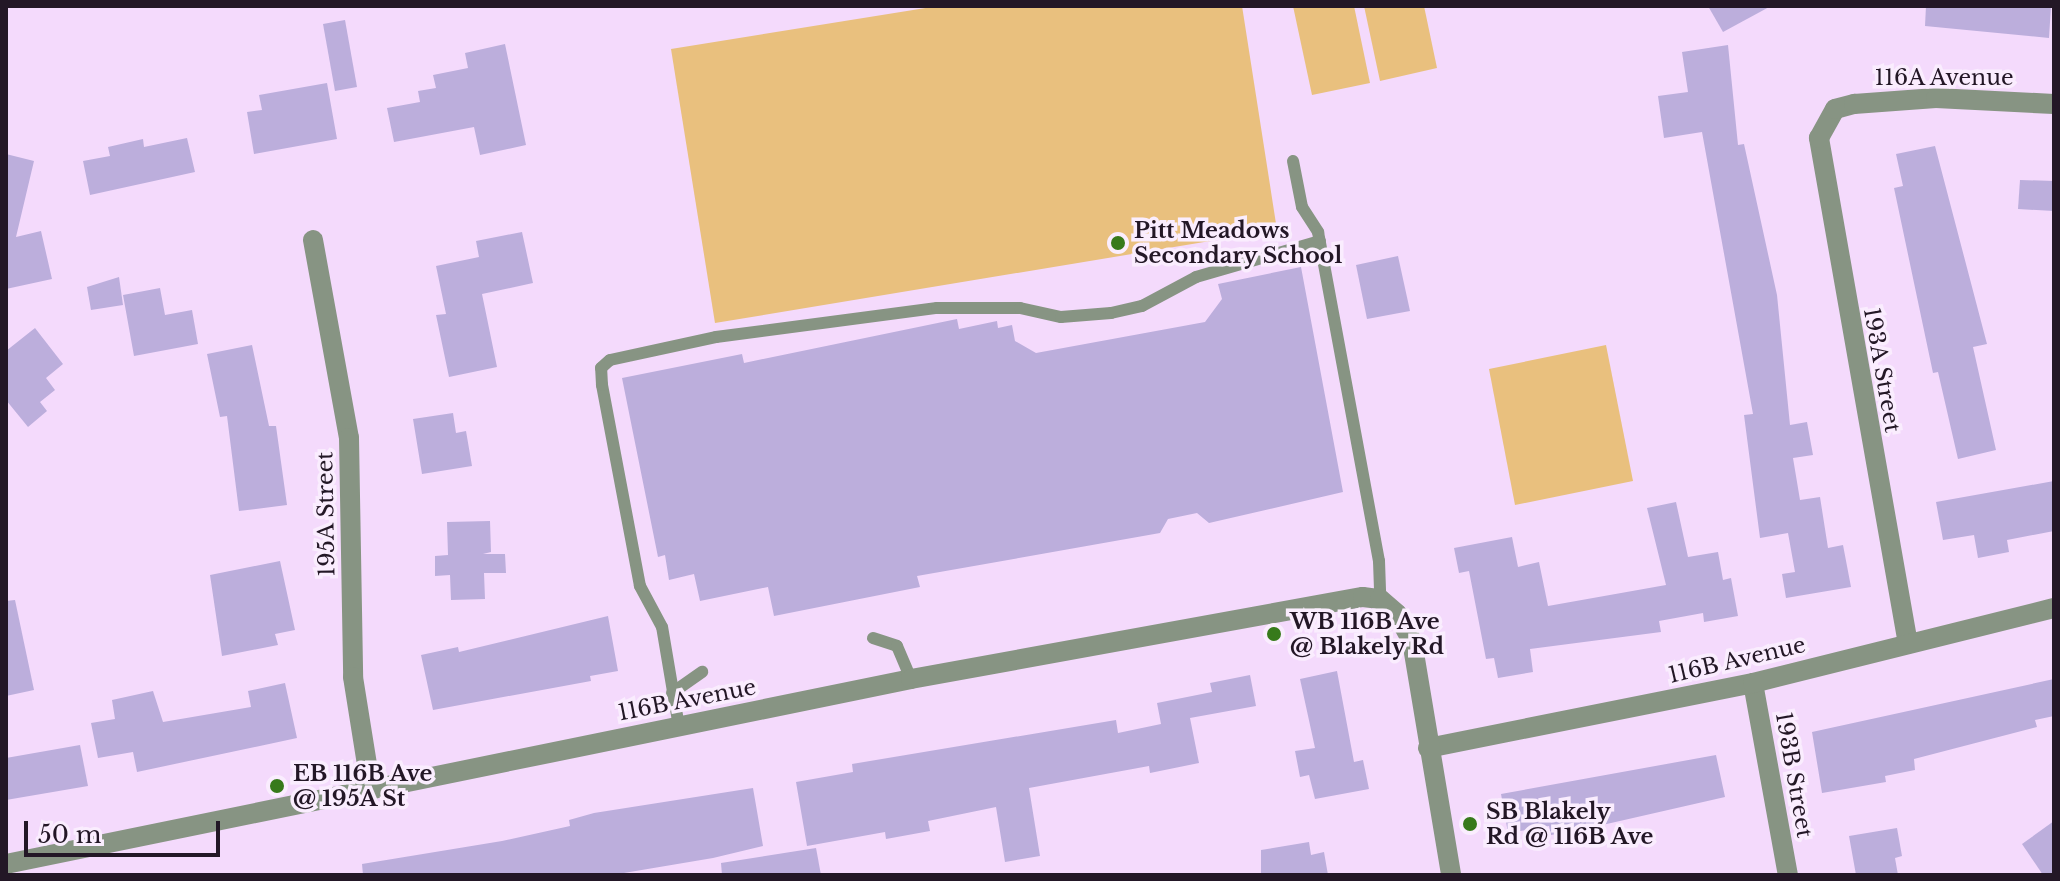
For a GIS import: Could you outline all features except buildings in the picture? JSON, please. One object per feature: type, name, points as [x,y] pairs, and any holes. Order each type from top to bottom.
[{"type":"street","name":"116A Avenue","points":[[1835,109],[1936,98],[2054,104]]},
{"type":"street","name":"193A Street","points":[[1835,109],[1819,138],[1820,158],[1908,644]]},
{"type":"street","name":"195A Street","points":[[313,240],[349,438],[353,677],[371,789]]},
{"type":"street","name":"116B Avenue","points":[[6,864],[911,679],[1330,599],[1380,599]]},
{"type":"street","points":[[1380,599],[1397,614],[1412,641],[1451,875]]},
{"type":"street","name":"116B Avenue","points":[[1428,748],[1753,683],[2054,608]]},
{"type":"street","name":"193B Street","points":[[1753,683],[1788,875]]},
{"type":"lane","points":[[1293,161],[1302,207],[1319,237],[1379,561],[1380,599]]},
{"type":"lane","points":[[679,727],[662,627],[640,586],[602,385],[601,368],[610,360],[716,337],[937,308],[1020,308],[1061,317],[1111,313],[1142,306],[1196,277],[1319,237]]},
{"type":"lane","points":[[873,638],[897,646],[911,679]]},
{"type":"lane","points":[[672,693],[702,672]]},
{"type":"shaded area","points":[[938,6],[1242,6],[1277,230],[715,323],[671,49]]},
{"type":"shaded area","points":[[1293,6],[1354,6],[1370,83],[1312,95]]},
{"type":"shaded area","points":[[1364,6],[1424,6],[1437,68],[1380,81]]},
{"type":"shaded area","points":[[1606,345],[1633,481],[1515,505],[1489,369]]},
{"type":"place","name":"Pitt Meadows Secondary School","points":[[1118,243]]},
{"type":"place","name":"WB 116B Ave @ Blakely Rd","points":[[1274,634]]},
{"type":"place","name":"EB 116B Ave @ 195A St","points":[[277,786]]},
{"type":"place","name":"SB Blakely Rd @ 116B Ave","points":[[1470,824]]}]
